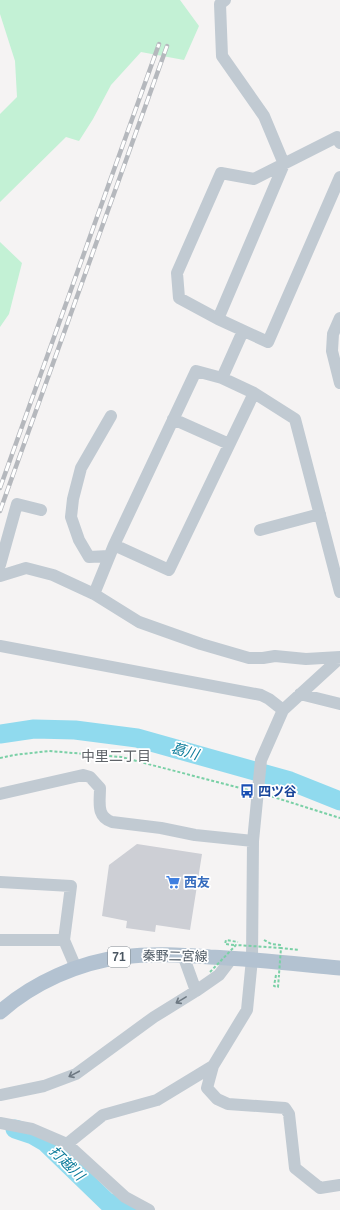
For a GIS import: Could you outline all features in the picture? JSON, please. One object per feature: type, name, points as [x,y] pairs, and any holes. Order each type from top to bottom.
[{"type":"main road","name":"秦野二宮線","points":[[0,1012],[37,986],[76,968],[94,962],[121,957],[157,954],[183,955],[234,951],[252,959],[340,968]]},
{"type":"street","points":[[218,319],[284,164],[264,116],[222,56],[220,4],[225,0]]},
{"type":"street","points":[[340,143],[337,137],[254,179],[221,173],[177,273],[179,298],[218,319],[268,342],[340,177]]},
{"type":"street","points":[[340,318],[333,334],[332,351],[340,383]]},
{"type":"street","points":[[222,378],[243,331]]},
{"type":"street","points":[[94,594],[112,551],[196,371],[222,378],[254,392],[295,418],[340,592]]},
{"type":"street","points":[[111,416],[81,468],[73,499],[71,517],[80,540],[89,557],[112,551],[169,570],[254,392]]},
{"type":"street","points":[[173,419],[229,444]]},
{"type":"street","points":[[0,565],[17,504],[41,510]]},
{"type":"street","points":[[260,530],[320,514]]},
{"type":"street","points":[[0,576],[26,568],[53,575],[94,594],[139,622],[249,658],[275,656],[306,659],[340,657]]},
{"type":"street","points":[[0,646],[261,695],[269,699],[283,710]]},
{"type":"street","points":[[340,657],[283,710],[261,760],[253,841],[252,959],[247,1010],[213,1066],[207,1088],[217,1099],[228,1104],[285,1108],[290,1114],[295,1168],[320,1188],[340,1185]]},
{"type":"street","points":[[300,694],[340,704]]},
{"type":"street","points":[[0,794],[83,775],[90,777],[100,788],[101,812],[102,816],[106,820],[161,828],[195,835],[253,841]]},
{"type":"street","points":[[0,882],[71,886],[64,940],[76,968]]},
{"type":"street","points":[[0,940],[64,940]]},
{"type":"street","points":[[0,1095],[44,1086],[76,1074],[148,1021],[219,975],[234,951]]},
{"type":"street","points":[[183,955],[196,991]]},
{"type":"street","points":[[67,1144],[103,1115],[157,1100],[213,1066]]},
{"type":"street","points":[[0,1123],[32,1129],[67,1144],[125,1198],[149,1210]]},
{"type":"path","points":[[0,758],[48,750],[121,757],[305,806],[340,818]]},
{"type":"path","points":[[263,939],[271,944],[281,945],[278,987],[274,986],[276,975]]},
{"type":"path","points":[[234,951],[225,944],[226,940],[238,942]]},
{"type":"path","points":[[210,972],[234,951],[281,948],[299,950]]},
{"type":"green space","points":[[0,0],[180,0],[199,26],[184,60],[141,52],[111,85],[93,119],[79,141],[66,137],[0,202],[0,114],[17,97],[15,61],[0,14]]},
{"type":"green space","points":[[0,242],[22,263],[9,314],[0,327]]},
{"type":"building","points":[[137,844],[202,854],[190,930],[156,925],[155,932],[126,928],[127,921],[102,916],[109,865]]},
{"type":"waterway","name":"葛川","points":[[0,734],[34,729],[75,730],[137,738],[290,781],[340,801]]},
{"type":"waterway","name":"打越川","points":[[15,1129],[33,1135],[45,1142],[107,1202],[129,1210]]},
{"type":"railway","points":[[0,488],[159,44]]},
{"type":"railway","points":[[0,511],[167,46]]},
{"type":"place","name":"四ツ谷","points":[[247,791]]},
{"type":"place","name":"西友","points":[[173,882]]},
{"type":"district","name":"中里二丁目","points":[[116,756]]}]
